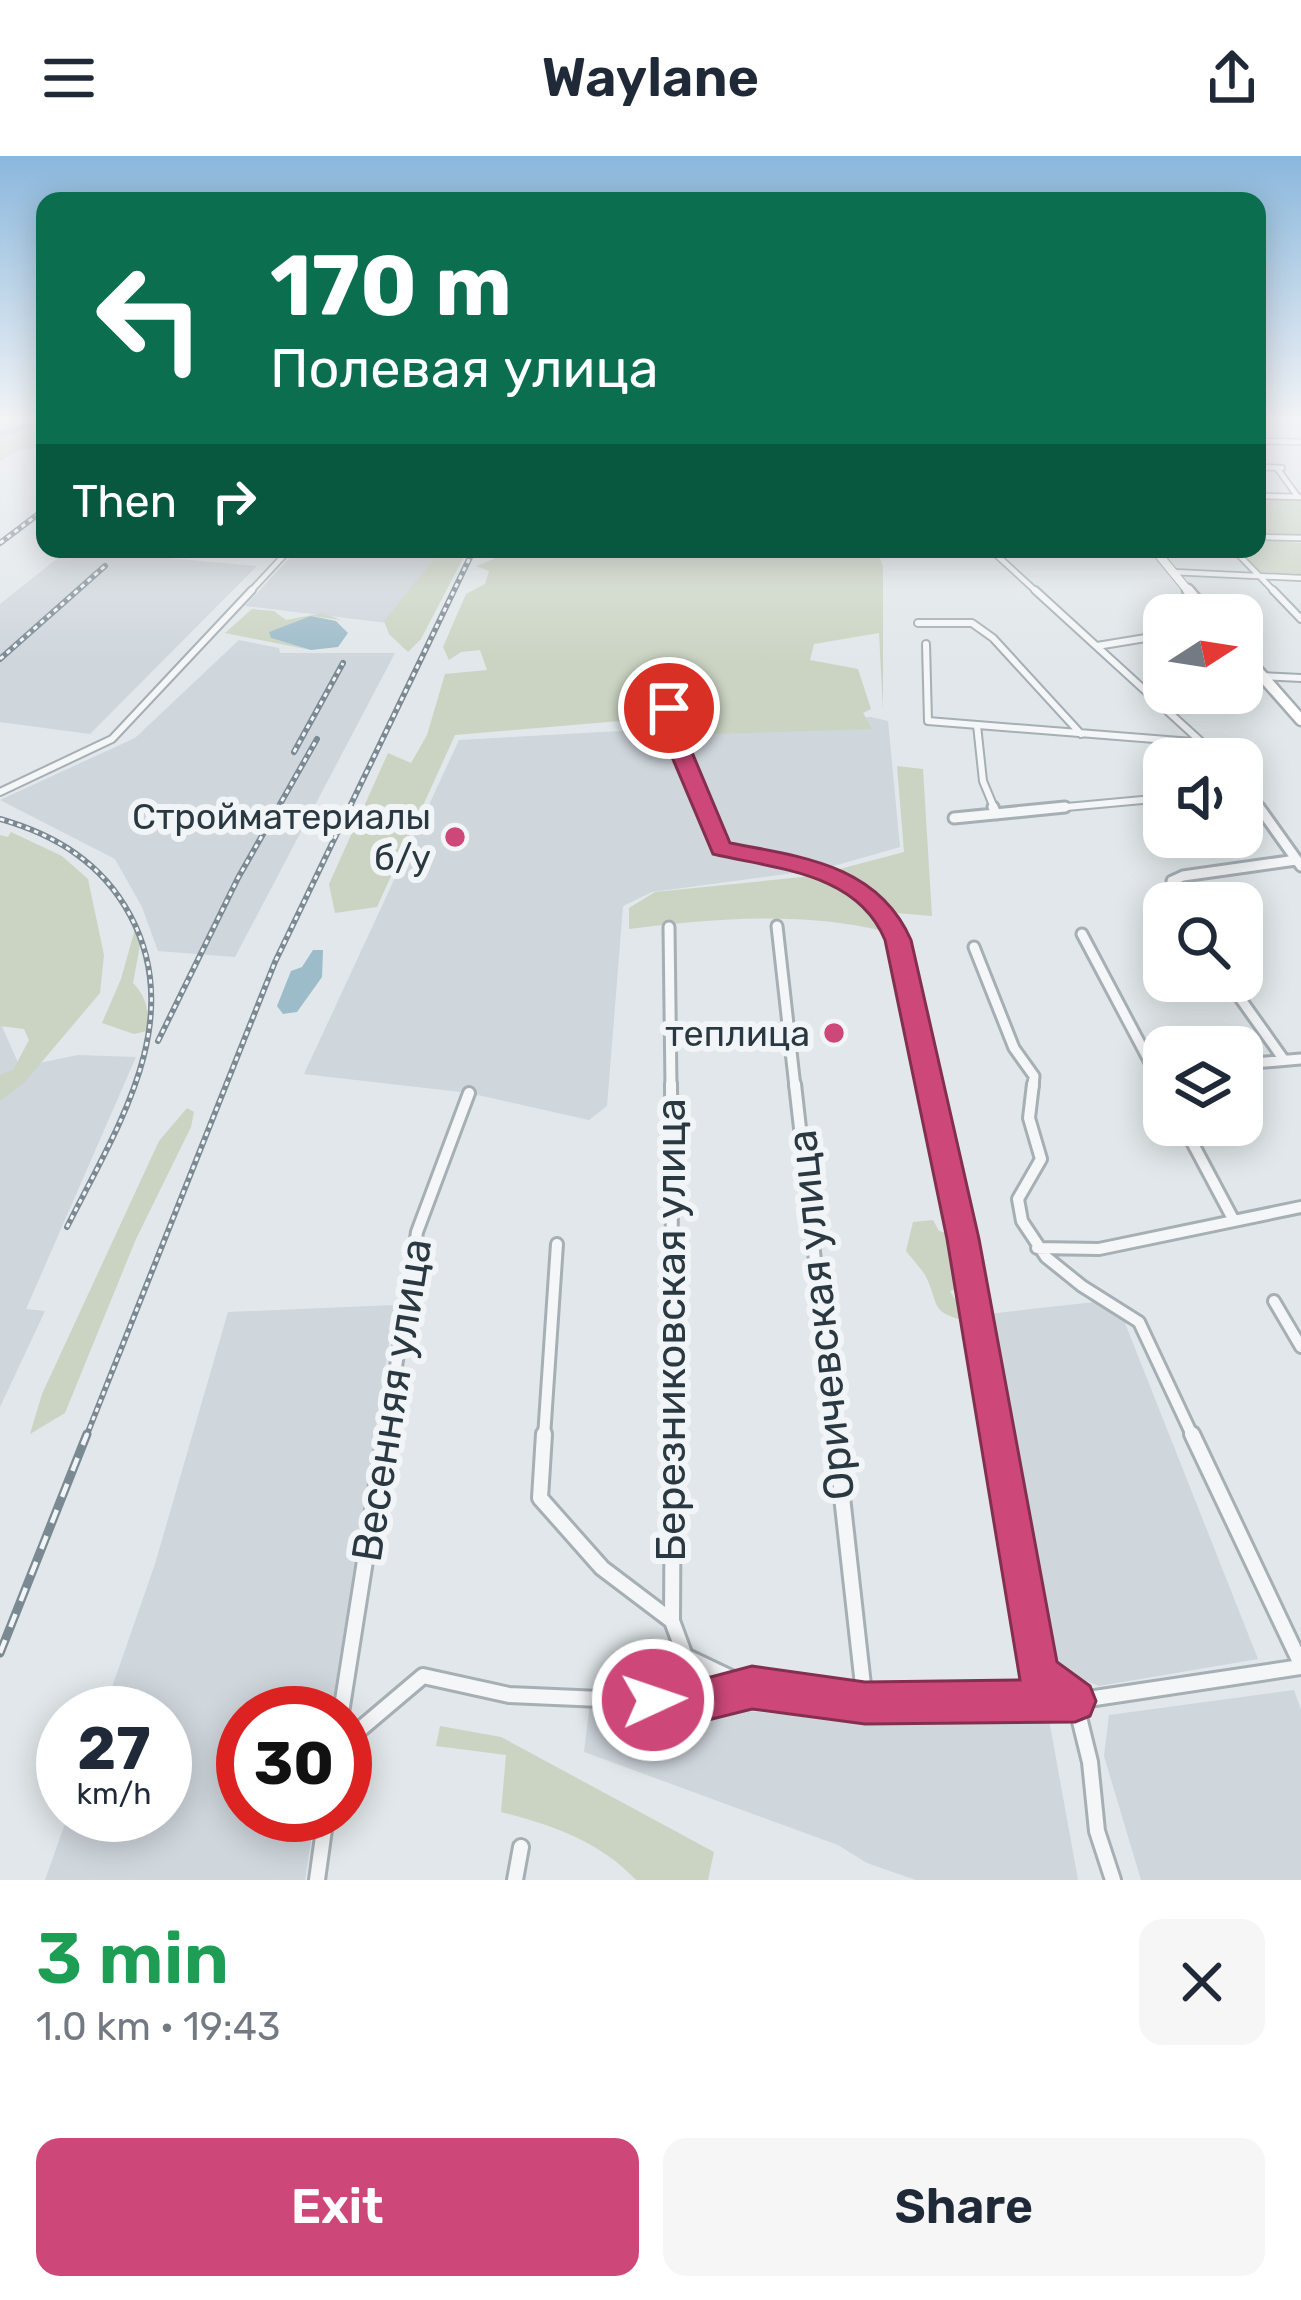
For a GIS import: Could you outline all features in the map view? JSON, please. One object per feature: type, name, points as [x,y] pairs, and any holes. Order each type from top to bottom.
[{"type":"street","points":[[1266,537],[1301,538]]},
{"type":"street","points":[[0,793],[112,739],[282,558]]},
{"type":"street","points":[[1000,558],[1199,738]]},
{"type":"street","points":[[1161,558],[1191,594]]},
{"type":"street","points":[[1242,558],[1301,619]]},
{"type":"street","points":[[1173,572],[1301,578]]},
{"type":"street","points":[[918,623],[972,623],[993,638],[1081,734]]},
{"type":"street","points":[[1097,646],[1143,638]]},
{"type":"street","points":[[926,644],[928,721],[1143,738]]},
{"type":"street","points":[[1263,676],[1301,678]]},
{"type":"street","points":[[1263,677],[1301,721]]},
{"type":"street","points":[[669,708],[675,738],[721,849],[823,868],[887,914],[898,940],[963,1239],[1039,1673],[1075,1701],[1090,1762],[1097,1832],[1113,1880]]},
{"type":"street","points":[[976,725],[983,781],[995,814]]},
{"type":"street","points":[[955,818],[1143,800]]},
{"type":"street","points":[[1263,813],[1299,863]]},
{"type":"street","points":[[1173,882],[1180,876],[1231,865],[1299,863]]},
{"type":"street","name":"Оричевская улица","points":[[777,926],[865,1703]]},
{"type":"street","name":"Березниковская улица","points":[[669,927],[672,1621]]},
{"type":"street","points":[[1082,934],[1143,1042]]},
{"type":"street","points":[[557,1244],[540,1498],[602,1568],[672,1621],[685,1656],[752,1688],[865,1703],[1075,1701],[1301,1665],[1139,1322],[1090,1295],[1037,1248],[1024,1228],[1018,1199],[1041,1159],[1029,1118],[1034,1076],[1013,1048],[974,947]]},
{"type":"street","points":[[1244,1002],[1284,1060]]},
{"type":"street","points":[[1263,1062],[1301,1059]]},
{"type":"street","name":"Весенняя улица","points":[[345,1686],[417,1232],[469,1094]]},
{"type":"street","points":[[1194,1146],[1233,1219]]},
{"type":"street","points":[[1037,1248],[1099,1249],[1301,1207]]},
{"type":"street","points":[[1274,1300],[1301,1347]]},
{"type":"street","points":[[372,1719],[423,1676],[509,1695],[692,1703],[752,1688]]},
{"type":"street","points":[[317,1880],[322,1842]]},
{"type":"street","points":[[515,1880],[521,1846]]},
{"type":"shaded area","points":[[58,558],[169,558],[257,566],[90,734],[0,722],[0,604]]},
{"type":"shaded area","points":[[290,558],[435,558],[388,623],[245,606]]},
{"type":"shaded area","points":[[239,640],[279,648],[280,653],[395,653],[235,957],[158,951],[142,907],[115,859],[0,800],[135,738]]},
{"type":"shaded area","points":[[871,717],[888,721],[900,847],[823,869],[652,892],[623,906],[607,1106],[589,1120],[469,1093],[304,1074],[459,740]]},
{"type":"shaded area","points":[[0,1022],[20,1067],[78,1055],[136,1057],[26,1309],[45,1311],[0,1407]]},
{"type":"shaded area","points":[[1095,1302],[1121,1313],[1258,1659],[1099,1686],[1052,1667],[988,1314]]},
{"type":"shaded area","points":[[395,1305],[335,1686],[216,1686],[216,1842],[311,1842],[305,1880],[45,1880],[58,1842],[192,1842],[192,1686],[112,1686],[155,1564],[228,1312]]},
{"type":"shaded area","points":[[1294,1690],[1301,1710],[1301,1880],[1141,1880],[1104,1756],[1109,1715]]},
{"type":"shaded area","points":[[590,1703],[705,1707],[885,1724],[1048,1714],[1078,1880],[916,1880],[867,1863],[838,1845],[584,1752]]},
{"type":"green space","points":[[1266,500],[1301,500],[1301,535],[1266,533]]},
{"type":"green space","points":[[1266,540],[1301,543],[1301,574],[1257,572],[1244,558],[1266,558]]},
{"type":"green space","points":[[435,558],[463,558],[421,639],[408,652],[389,634],[384,621]]},
{"type":"green space","points":[[880,558],[883,710],[879,633],[814,644],[810,660],[858,669],[871,709],[863,713],[872,729],[685,735],[679,716],[455,735],[377,907],[335,913],[329,884],[388,753],[411,763],[427,735],[445,674],[487,670],[480,650],[461,652],[449,660],[443,647],[466,594],[485,584],[489,571],[476,566],[494,559]]},
{"type":"green space","points":[[252,609],[274,611],[286,620],[323,613],[341,620],[311,616],[271,638],[311,650],[225,633]]},
{"type":"green space","points":[[897,766],[923,769],[932,916],[895,913],[836,870],[904,852]]},
{"type":"green space","points":[[11,832],[62,856],[88,879],[104,955],[100,993],[24,1083],[0,1101],[0,1075],[13,1070],[29,1040],[24,1029],[0,1026],[0,835],[8,837]]},
{"type":"green space","points":[[822,875],[864,901],[888,932],[824,921],[759,918],[629,929],[629,908],[655,892]]},
{"type":"green space","points":[[135,929],[140,945],[133,983],[144,999],[148,1017],[147,1031],[134,1034],[102,1023]]},
{"type":"green space","points":[[187,1108],[194,1112],[191,1127],[136,1239],[65,1413],[30,1434],[42,1394],[159,1141]]},
{"type":"green space","points":[[933,1220],[939,1231],[954,1235],[960,1261],[953,1272],[965,1287],[950,1291],[969,1322],[937,1306],[925,1275],[906,1251],[913,1222]]},
{"type":"green space","points":[[440,1726],[501,1737],[714,1852],[708,1880],[636,1880],[574,1836],[501,1812],[506,1755],[436,1746]]},
{"type":"water","points":[[311,616],[336,621],[348,633],[338,647],[311,650],[271,638],[269,632]]},
{"type":"water","points":[[313,950],[323,950],[322,977],[297,1012],[283,1014],[277,1006],[291,971],[302,967]]},
{"type":"railway","points":[[0,543],[36,516]]},
{"type":"railway","points":[[86,1437],[275,962],[470,558]]},
{"type":"railway","points":[[0,659],[105,566]]},
{"type":"railway","points":[[294,752],[343,663]]},
{"type":"railway","points":[[158,1041],[238,878],[317,739]]},
{"type":"railway","points":[[0,819],[40,833],[91,866],[119,897],[146,955],[151,995],[138,1075],[67,1227]]},
{"type":"railway","points":[[0,1653],[87,1434]]},
{"type":"place","name":"Стройматериалы б/у","points":[[455,837]]},
{"type":"place","name":"теплица","points":[[834,1033]]},
{"type":"route","points":[[653,1700],[692,1703],[752,1688],[865,1703],[1075,1701],[1039,1673],[963,1239],[898,940],[887,914],[823,868],[721,849],[675,738],[669,708]]}]
